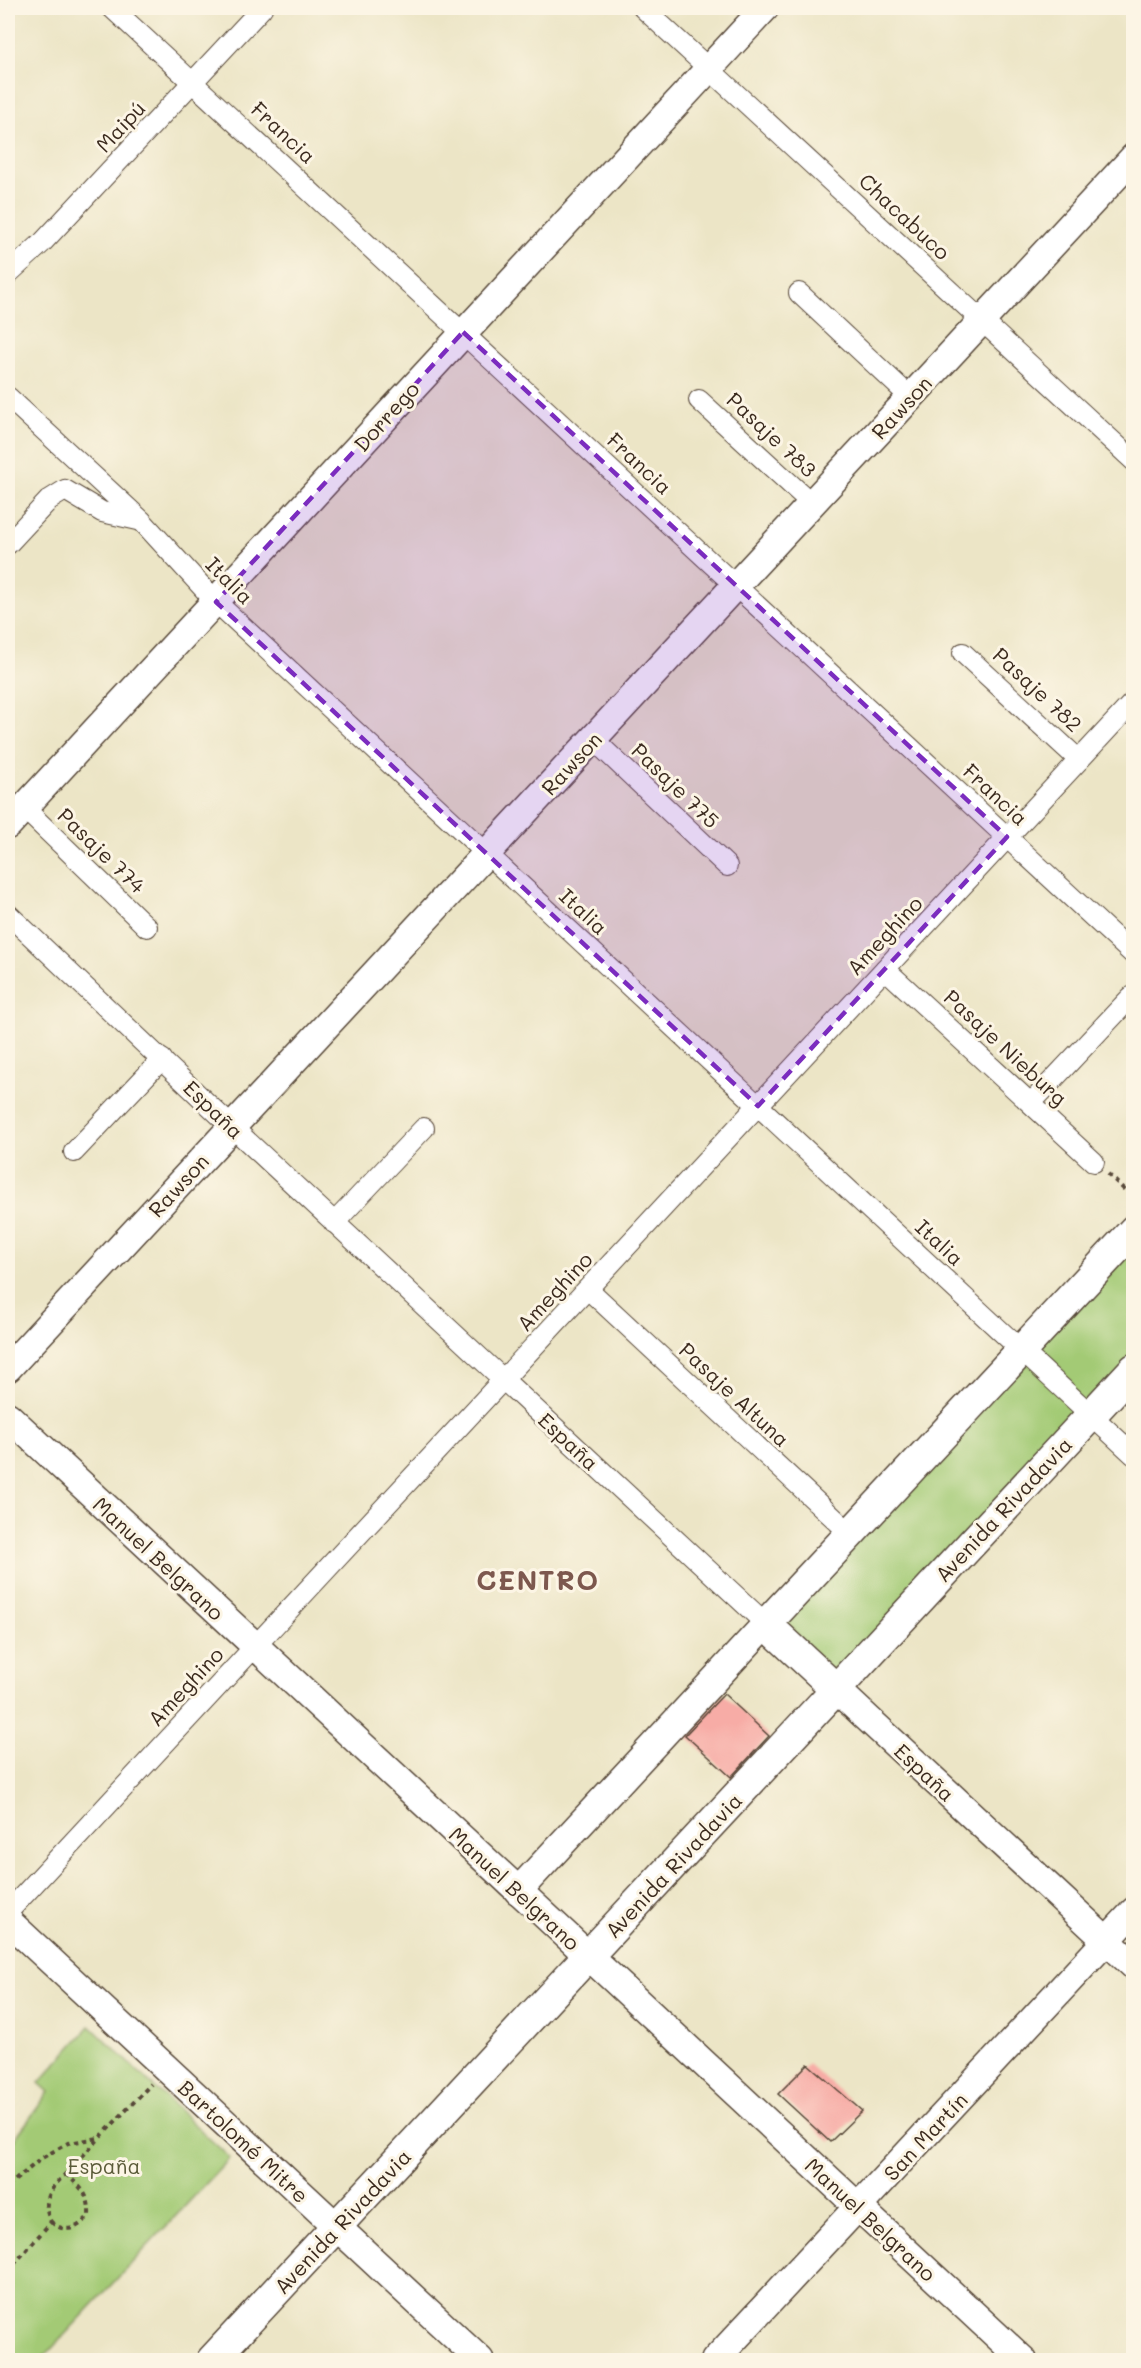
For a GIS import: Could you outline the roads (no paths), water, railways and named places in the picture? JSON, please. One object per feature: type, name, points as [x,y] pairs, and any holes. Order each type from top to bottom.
[{"type":"main road","points":[[766,1624],[1134,1230]]},
{"type":"main road","name":"Avenida Rivadavia","points":[[212,2361],[1134,1369]]},
{"type":"main road","name":"España","points":[[766,1624],[836,1689]]},
{"type":"street","name":"Francia","points":[[112,8],[1134,955]]},
{"type":"street","name":"Maipú","points":[[8,274],[43,242],[262,8]]},
{"type":"street","name":"Chacabuco","points":[[644,8],[1134,461]]},
{"type":"street","name":"Dorrego","points":[[16,817],[765,8]]},
{"type":"street","name":"Rawson","points":[[8,1368],[1134,157]]},
{"type":"street","points":[[799,293],[910,397]]},
{"type":"street","name":"Italia","points":[[8,397],[141,520],[216,602],[1134,1455]]},
{"type":"street","name":"Pasaje 783","points":[[699,400],[812,503]]},
{"type":"street","points":[[8,544],[49,500],[66,490],[102,512],[141,520]]},
{"type":"street","name":"Pasaje 782","points":[[963,653],[1079,760]]},
{"type":"street","name":"Ameghino","points":[[8,1912],[1134,701]]},
{"type":"street","name":"Pasaje 775","points":[[593,739],[727,866]]},
{"type":"street","name":"Pasaje 774","points":[[16,817],[147,927]]},
{"type":"street","name":"España","points":[[8,914],[334,1223],[766,1624]]},
{"type":"street","name":"Pasaje Nieburg","points":[[885,969],[1094,1162]]},
{"type":"street","points":[[1032,1103],[1131,998]]},
{"type":"street","points":[[74,1152],[162,1059]]},
{"type":"street","points":[[334,1223],[424,1128]]},
{"type":"street","name":"Pasaje Altuna","points":[[588,1290],[850,1534]]},
{"type":"street","name":"Manuel Belgrano","points":[[8,1416],[1023,2361]]},
{"type":"street","points":[[518,1891],[766,1624]]},
{"type":"street","name":"España","points":[[836,1689],[1134,1966]]},
{"type":"street","name":"San Martín","points":[[715,2361],[1134,1911]]},
{"type":"street","name":"Bartolomé Mitre","points":[[8,1921],[480,2361]]},
{"type":"district","name":"CENTRO","points":[[538,1579]]}]
